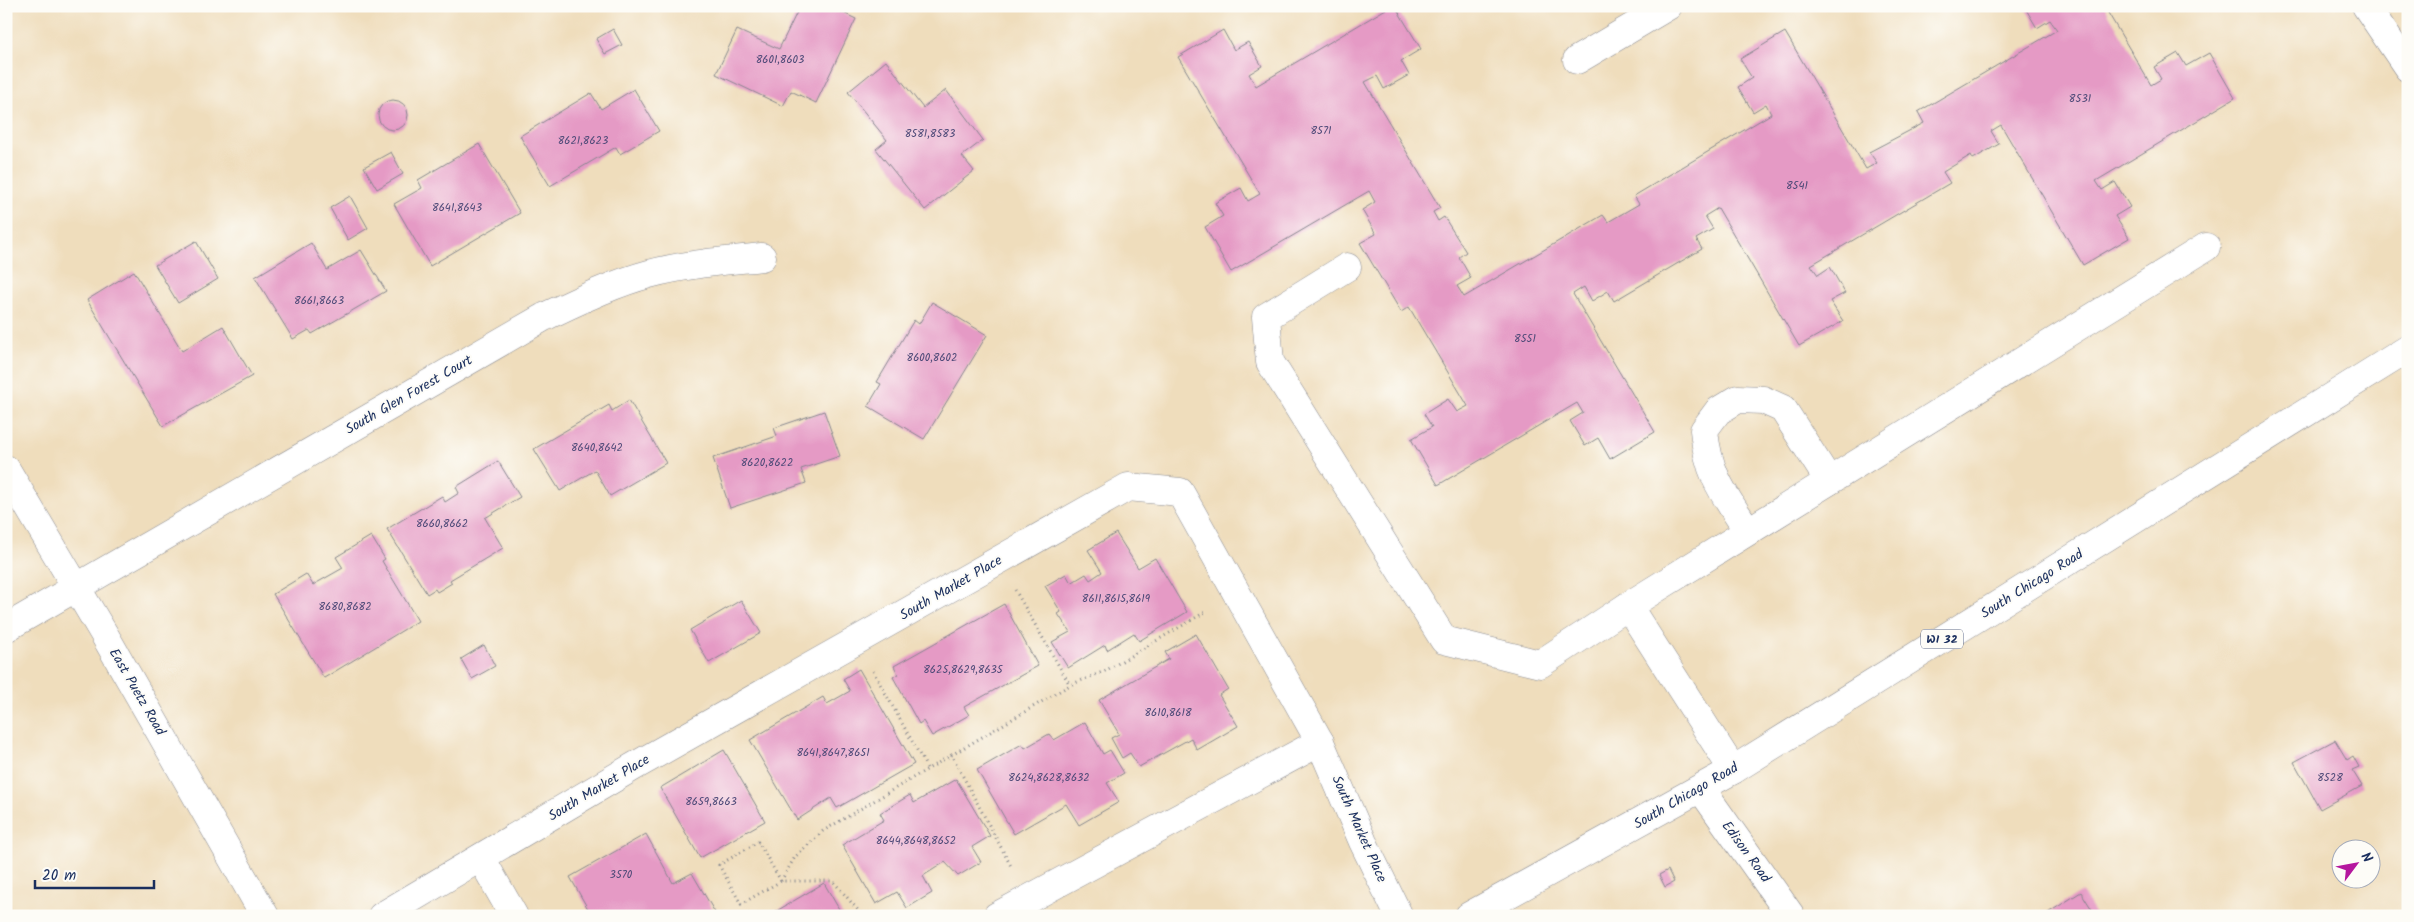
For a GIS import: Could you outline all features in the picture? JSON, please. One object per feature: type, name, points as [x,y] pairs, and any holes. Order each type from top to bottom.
[{"type":"street","points":[[1577,60],[1668,6]]},
{"type":"street","points":[[2366,6],[2408,68]]},
{"type":"street","points":[[1347,267],[1266,317],[1270,362],[1444,640],[1540,664],[1628,606],[2206,247]]},
{"type":"street","name":"South Glen Forest Court","points":[[6,628],[77,589],[544,317],[598,291],[650,274],[702,263],[762,257]]},
{"type":"street","name":"South Chicago Road","points":[[1469,916],[1733,770],[2408,349]]},
{"type":"street","points":[[1748,531],[1716,481],[1706,454],[1704,430],[1718,411],[1738,400],[1763,400],[1783,410],[1829,481]]},
{"type":"street","name":"East Puetz Road","points":[[6,469],[266,916]]},
{"type":"street","name":"South Market Place","points":[[382,916],[633,767],[1128,487],[1180,492],[1320,742],[1363,842],[1399,916]]},
{"type":"street","points":[[1628,606],[1733,770]]},
{"type":"street","points":[[997,916],[1320,742]]},
{"type":"street","name":"Edison Road","points":[[1701,789],[1791,916]]},
{"type":"street","points":[[481,858],[514,916]]},
{"type":"path","points":[[998,561],[1070,685]]},
{"type":"path","points":[[781,881],[758,842],[719,865],[741,904],[781,881],[795,857],[823,831],[950,754],[1070,685],[1105,671],[1237,593]]},
{"type":"path","points":[[880,686],[927,768]]},
{"type":"path","points":[[950,754],[1028,899]]},
{"type":"path","points":[[781,881],[833,881],[863,916]]},
{"type":"building","points":[[800,6],[829,6],[856,19],[816,103],[791,91],[783,106],[716,74],[737,30],[779,49]]},
{"type":"building","points":[[1391,6],[1395,6],[1421,49],[1401,61],[1409,75],[1384,89],[1377,76],[1365,82],[1440,208],[1433,212],[1438,221],[1444,217],[1466,252],[1459,257],[1471,278],[1457,286],[1464,297],[1603,215],[1608,222],[1639,204],[1634,196],[1771,114],[1766,104],[1753,112],[1738,87],[1752,78],[1740,59],[1785,32],[1866,169],[1877,163],[1869,152],[1924,123],[1918,112],[2057,30],[2050,20],[2037,28],[2024,6],[2104,6],[2151,85],[2161,79],[2154,67],[2178,53],[2186,66],[2209,53],[2235,98],[2096,181],[2102,190],[2115,182],[2130,207],[2115,216],[2129,238],[2083,265],[2001,125],[1991,131],[1999,144],[1973,159],[1971,155],[1943,172],[1950,183],[1811,265],[1818,275],[1830,267],[1845,293],[1830,301],[1843,321],[1799,346],[1718,208],[1705,216],[1713,229],[1696,239],[1702,249],[1614,301],[1608,291],[1592,301],[1584,287],[1573,294],[1655,432],[1610,459],[1598,438],[1585,446],[1570,421],[1583,413],[1577,403],[1438,485],[1411,439],[1432,427],[1424,414],[1448,399],[1457,412],[1468,406],[1409,307],[1401,312],[1360,243],[1376,234],[1362,210],[1375,202],[1369,191],[1231,272],[1205,227],[1223,216],[1215,203],[1241,188],[1248,201],[1260,194],[1178,57],[1223,30],[1234,50],[1248,42],[1262,66],[1249,74],[1256,86]]},
{"type":"building","points":[[613,29],[622,45],[605,54],[596,39]]},
{"type":"building","points":[[886,61],[923,108],[946,90],[983,140],[962,156],[974,171],[925,210],[876,149],[887,140],[848,92]]},
{"type":"building","points":[[634,89],[659,131],[620,154],[616,147],[550,186],[520,136],[591,93],[601,109]]},
{"type":"building","points":[[393,100],[399,101],[407,109],[407,121],[399,129],[393,130],[387,129],[379,121],[378,115],[379,109],[387,101]]},
{"type":"building","points":[[479,144],[520,213],[430,266],[394,204],[422,188],[418,180]]},
{"type":"building","points":[[391,152],[403,174],[377,189],[364,167]]},
{"type":"building","points":[[350,196],[368,228],[348,240],[330,208]]},
{"type":"building","points":[[196,241],[218,279],[178,303],[155,265]]},
{"type":"building","points":[[311,243],[327,270],[361,250],[386,291],[312,334],[309,330],[293,339],[255,277]]},
{"type":"building","points":[[134,271],[182,351],[223,326],[252,376],[163,426],[87,300]]},
{"type":"building","points":[[932,302],[987,335],[924,439],[868,406],[881,384],[877,382],[914,320],[919,324]]},
{"type":"building","points":[[629,400],[666,463],[610,496],[595,470],[560,491],[534,449],[609,405],[612,411]]},
{"type":"building","points":[[824,411],[840,456],[801,469],[806,483],[730,508],[713,458],[777,436],[774,428]]},
{"type":"building","points":[[498,461],[520,497],[485,518],[503,548],[450,580],[452,583],[437,592],[435,589],[427,594],[387,529],[442,496],[445,502],[459,493],[456,487]]},
{"type":"building","points":[[1116,533],[1138,568],[1155,558],[1187,612],[1139,641],[1134,633],[1107,650],[1105,645],[1068,668],[1052,642],[1070,632],[1058,614],[1061,612],[1045,586],[1066,574],[1071,583],[1086,574],[1090,580],[1102,572],[1088,550]]},
{"type":"building","points":[[371,536],[385,559],[382,561],[418,621],[324,678],[273,594],[306,574],[313,585],[343,568],[336,557]]},
{"type":"building","points":[[741,600],[761,633],[709,663],[690,630]]},
{"type":"building","points":[[1004,604],[1038,666],[964,707],[969,715],[932,736],[923,721],[919,724],[893,677],[898,674],[894,666]]},
{"type":"building","points":[[1196,634],[1228,689],[1219,695],[1238,726],[1197,750],[1191,738],[1139,767],[1130,753],[1122,758],[1111,738],[1119,734],[1099,700],[1169,659],[1165,652]]},
{"type":"building","points":[[484,645],[495,666],[472,679],[461,659]]},
{"type":"building","points":[[859,669],[914,764],[837,808],[831,798],[797,820],[750,740],[823,697],[827,704],[850,691],[843,679]]},
{"type":"building","points":[[1085,722],[1103,754],[1110,750],[1124,773],[1107,783],[1119,802],[1079,825],[1066,804],[1014,834],[977,770],[1022,744],[1025,748],[1049,734],[1054,740]]},
{"type":"building","points":[[2335,740],[2347,760],[2353,756],[2359,767],[2352,770],[2362,786],[2320,809],[2294,762]]},
{"type":"building","points":[[724,750],[765,821],[700,858],[660,788]]},
{"type":"building","points":[[956,779],[990,836],[972,847],[981,862],[958,876],[945,862],[923,876],[932,893],[907,908],[897,892],[876,904],[842,845],[884,820],[880,813],[910,795],[914,803]]},
{"type":"building","points":[[646,834],[673,883],[692,873],[717,916],[592,916],[570,877]]},
{"type":"building","points":[[1668,870],[1674,882],[1665,887],[1659,875]]},
{"type":"building","points":[[824,883],[843,916],[768,916]]},
{"type":"building","points":[[2081,892],[2096,916],[2043,916]]}]
